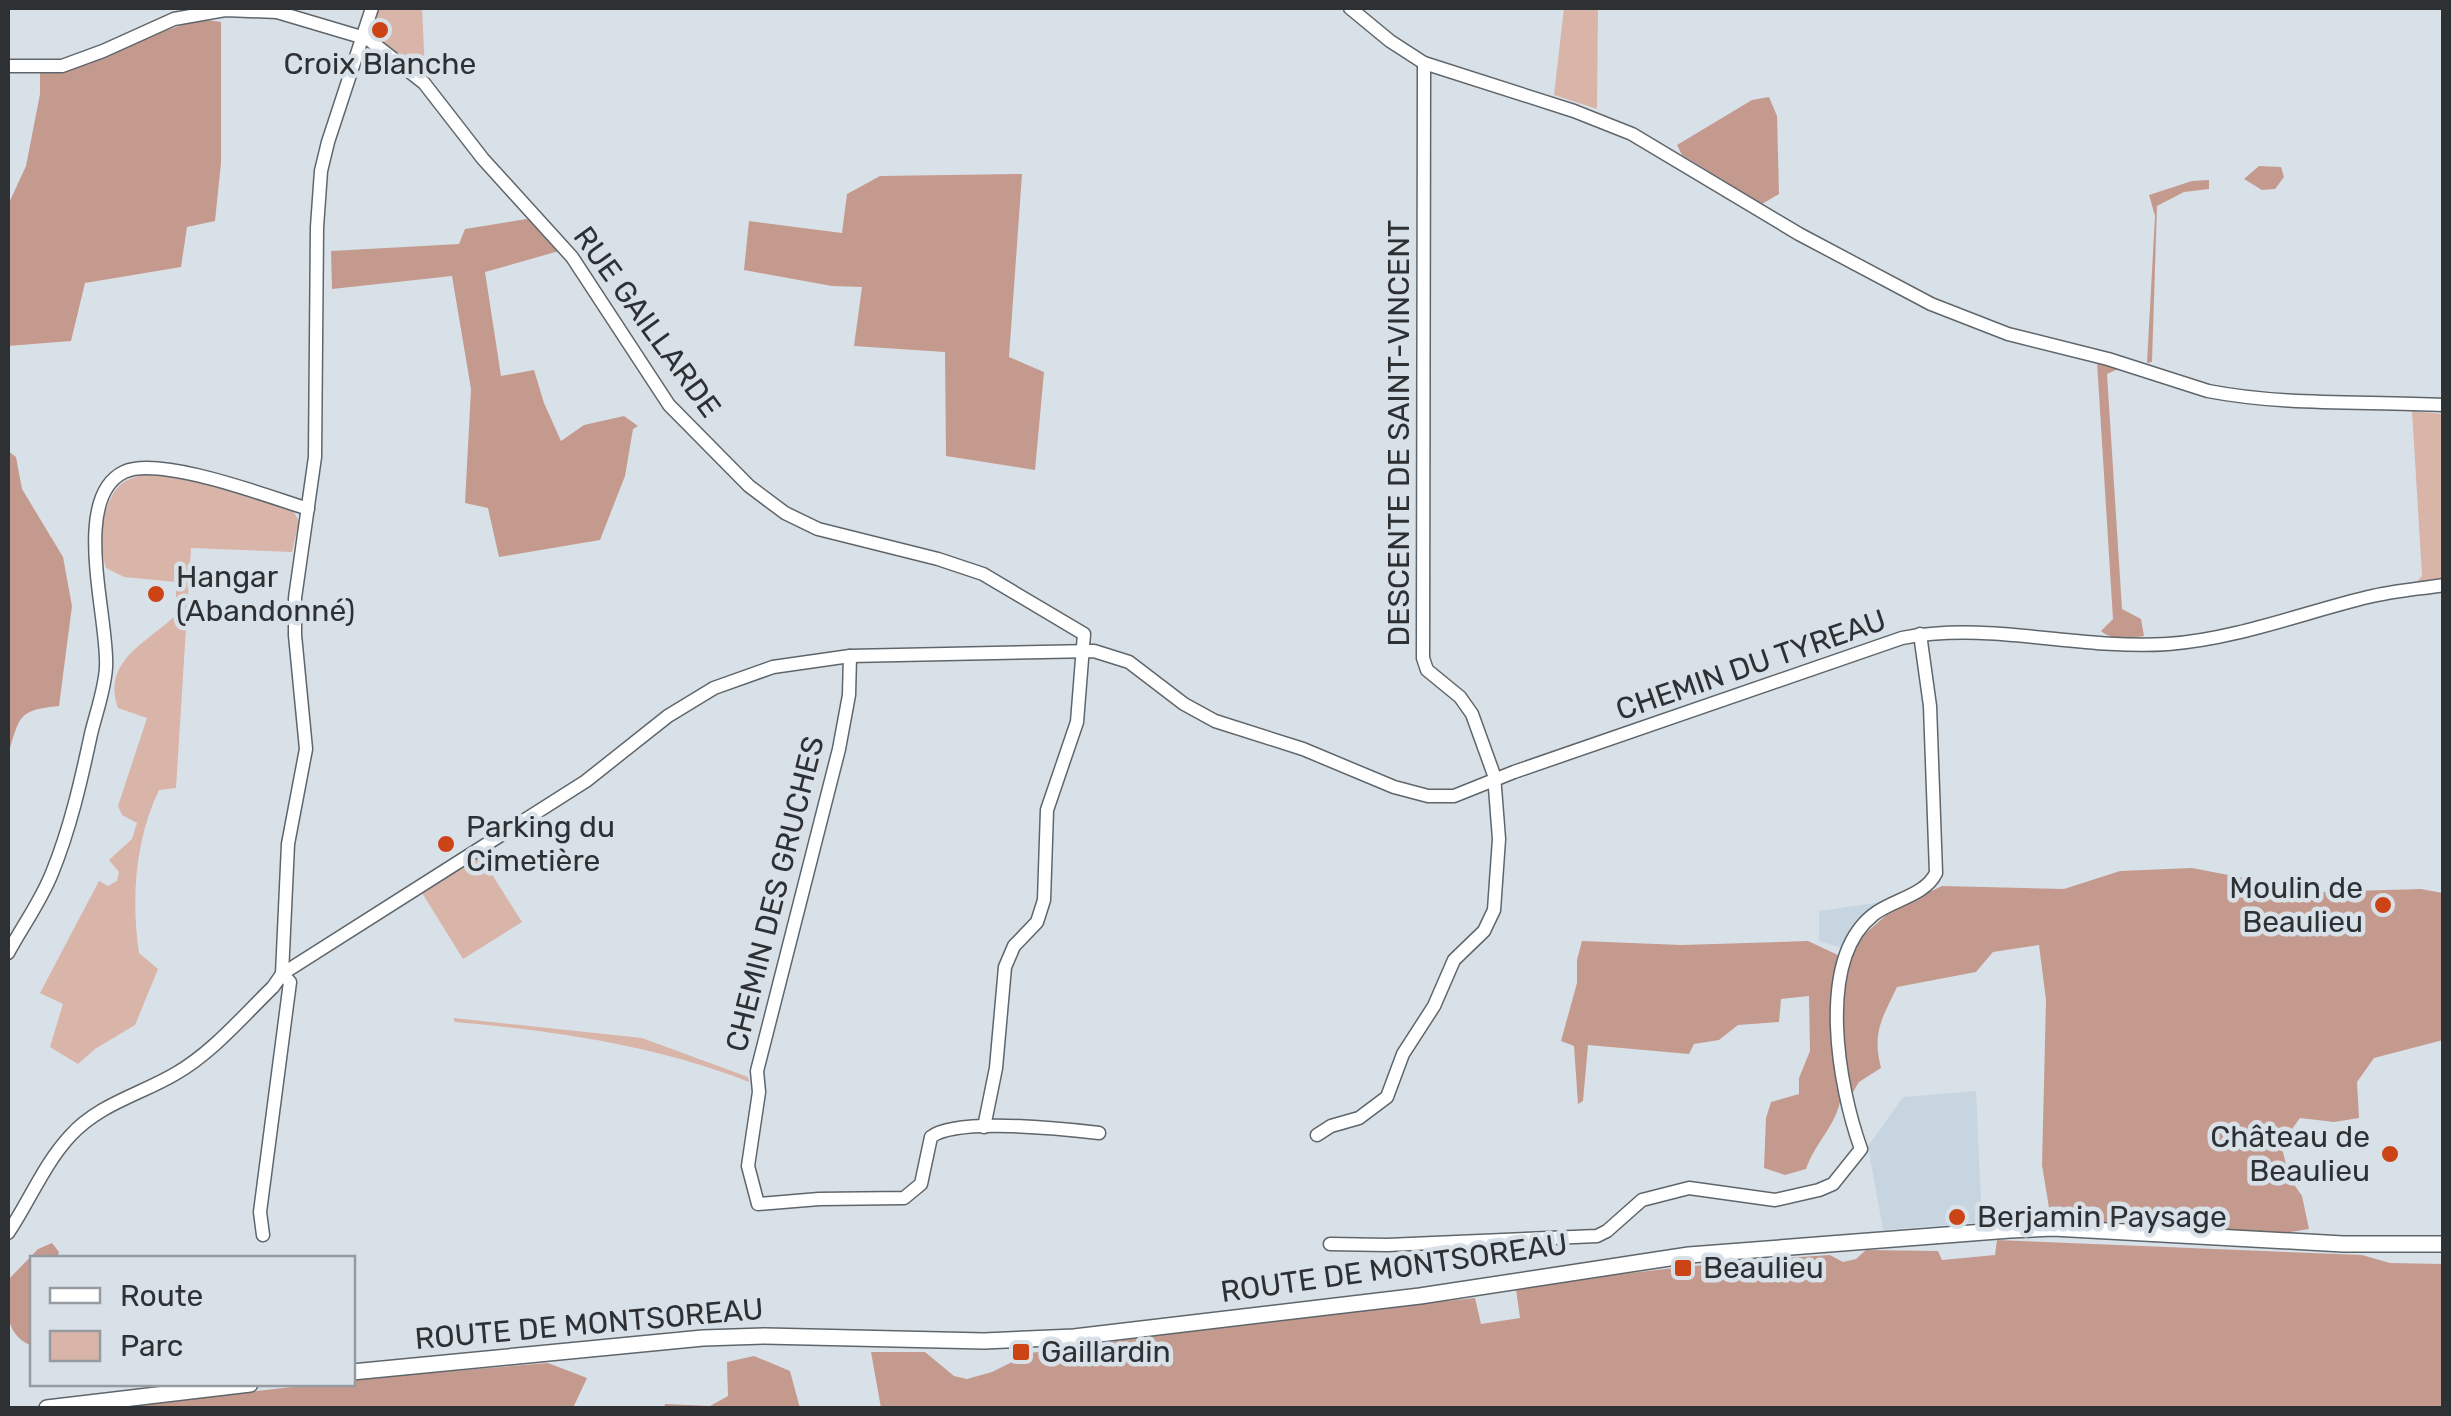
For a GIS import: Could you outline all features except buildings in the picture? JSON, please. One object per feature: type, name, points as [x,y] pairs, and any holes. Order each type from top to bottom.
[{"type":"main road","name":"ROUTE DE MONTSOREAU","points":[[355,1372],[703,1338],[984,1341],[1074,1336],[1420,1296],[1689,1254],[2010,1230],[2102,1230],[2343,1244],[2444,1244]]},
{"type":"main road","points":[[46,1408],[233,1386]]},
{"type":"street","points":[[263,1235],[260,1212],[290,982],[282,974],[288,844],[306,750],[294,635],[315,457],[317,246],[322,171],[372,8]]},
{"type":"street","points":[[1350,8],[1424,63],[1574,111],[1632,134],[1861,268],[1990,328],[2208,391],[2246,398],[2444,404]]},
{"type":"street","name":"RUE GAILLARDE","points":[[8,66],[62,66],[174,19],[225,10],[277,12],[364,37],[392,54],[424,82],[482,159],[572,257],[669,405],[749,486],[784,512],[818,529],[938,558],[983,574],[1117,656]]},
{"type":"street","name":"DESCENTE DE SAINT-VINCENT","points":[[1316,1135],[1359,1118],[1386,1097],[1454,960],[1490,922],[1494,910],[1498,839],[1495,780],[1472,714],[1460,698],[1427,670],[1423,658],[1424,63]]},
{"type":"street","points":[[8,953],[52,875],[81,780],[106,670],[105,623],[94,541],[100,506],[110,484],[125,472],[151,468],[212,479],[308,509]]},
{"type":"street","name":"CHEMIN DU TYREAU","points":[[1117,656],[1184,704],[1215,720],[1303,749],[1394,787],[1428,796],[1454,796],[1878,644],[1920,634],[1980,631],[2142,644],[2183,642],[2226,635],[2366,597],[2444,585]]},
{"type":"street","points":[[1084,634],[1074,735],[1047,810],[1044,900],[1038,922],[1014,946],[1005,967],[996,1068],[984,1126],[1099,1134]]},
{"type":"street","points":[[1330,1244],[1598,1236],[1642,1200],[1688,1188],[1784,1199],[1830,1186],[1860,1149],[1848,1106],[1839,1031],[1836,986],[1842,957],[1864,922],[1882,908],[1926,886],[1936,874],[1930,706],[1920,634]]},
{"type":"street","points":[[8,1233],[70,1136],[104,1108],[178,1072],[274,987],[282,974],[586,780],[668,716],[714,688],[773,667],[850,656],[1083,650],[1117,656]]},
{"type":"street","name":"CHEMIN DES GRUCHES","points":[[850,656],[849,695],[839,748],[757,1071],[759,1092],[748,1166],[758,1204],[904,1198],[921,1184],[931,1137],[946,1128],[984,1126]]},
{"type":"shaded area","points":[[200,19],[221,22],[221,163],[215,221],[187,227],[181,267],[85,283],[71,341],[8,346],[8,205],[26,166],[40,94],[40,73]]},
{"type":"shaded area","points":[[1769,97],[1777,116],[1779,194],[1762,204],[1682,155],[1677,145],[1752,100]]},
{"type":"shaded area","points":[[2259,166],[2281,167],[2284,177],[2275,189],[2262,190],[2244,179]]},
{"type":"shaded area","points":[[1022,174],[1009,357],[1044,372],[1035,470],[946,456],[945,352],[854,346],[862,287],[832,286],[744,270],[749,221],[842,233],[847,194],[880,176]]},
{"type":"shaded area","points":[[2209,180],[2209,189],[2184,192],[2157,206],[2152,362],[2147,363],[2155,216],[2149,195],[2192,181]]},
{"type":"shaded area","points":[[533,218],[566,249],[485,272],[501,376],[534,370],[561,441],[584,425],[624,416],[638,426],[633,429],[625,476],[600,540],[499,557],[488,508],[465,503],[471,389],[452,276],[332,289],[331,251],[459,244],[465,229]]},
{"type":"shaded area","points":[[2097,362],[2120,368],[2107,374],[2122,609],[2141,619],[2144,636],[2116,638],[2101,631],[2113,619]]},
{"type":"shaded area","points":[[8,451],[16,457],[22,489],[63,557],[72,606],[59,706],[35,710],[22,718],[8,755]]},
{"type":"shaded area","points":[[2192,868],[2316,892],[2421,889],[2443,893],[2443,1040],[2374,1058],[2357,1082],[2359,1118],[2334,1122],[2300,1118],[2281,1144],[2289,1177],[2302,1196],[2309,1229],[2285,1233],[2051,1220],[2042,1165],[2046,1000],[2039,945],[1993,952],[1976,972],[1897,987],[1878,1035],[1881,1068],[1859,1082],[1850,1097],[1840,1102],[1806,1169],[1785,1175],[1764,1168],[1766,1118],[1771,1102],[1799,1094],[1799,1078],[1810,1051],[1809,996],[1781,999],[1779,1022],[1738,1025],[1719,1040],[1694,1044],[1689,1054],[1588,1045],[1583,1101],[1578,1104],[1574,1046],[1561,1041],[1577,983],[1582,941],[1681,945],[1808,941],[1840,956],[1892,910],[1942,886],[2064,889],[2120,871]]},
{"type":"shaded area","points":[[1881,902],[1855,925],[1842,948],[1819,941],[1819,911]]},
{"type":"shaded area","points":[[1976,1091],[1982,1222],[1883,1230],[1868,1146],[1903,1097]]},
{"type":"shaded area","points":[[1997,1240],[2362,1255],[2390,1263],[2443,1264],[2443,1408],[881,1408],[871,1352],[925,1352],[954,1376],[967,1379],[992,1372],[1030,1353],[1278,1319],[1475,1298],[1481,1324],[1520,1318],[1516,1289],[1751,1261],[1830,1255],[1843,1262],[1856,1259],[1866,1250],[1938,1251],[1942,1260],[1995,1255]]},
{"type":"shaded area","points":[[52,1243],[59,1252],[58,1256],[31,1256]]},
{"type":"shaded area","points":[[30,1257],[30,1345],[11,1327],[8,1280]]},
{"type":"shaded area","points":[[754,1356],[790,1371],[800,1408],[664,1408],[665,1404],[710,1406],[728,1396],[727,1362]]},
{"type":"shaded area","points":[[548,1363],[587,1378],[573,1408],[100,1408],[302,1386],[355,1386],[355,1380]]},
{"type":"green space","points":[[380,8],[422,8],[425,72],[421,74],[376,39],[373,23]]},
{"type":"green space","points":[[1564,8],[1598,8],[1597,109],[1554,95]]},
{"type":"green space","points":[[2412,411],[2444,414],[2443,580],[2415,584],[2422,576]]},
{"type":"green space","points":[[150,473],[206,482],[292,509],[299,521],[292,552],[191,548],[176,788],[159,790],[145,829],[137,870],[135,912],[139,953],[158,969],[135,1025],[78,1064],[50,1047],[63,1004],[40,993],[99,881],[108,886],[117,881],[119,872],[109,860],[132,839],[137,823],[122,815],[118,806],[147,718],[118,708],[116,677],[130,654],[176,615],[176,582],[124,577],[106,568],[102,537],[105,514],[120,485]]},
{"type":"green space","points":[[478,852],[522,922],[463,959],[419,888]]},
{"type":"green space","points":[[453,1018],[642,1038],[748,1077],[749,1082],[641,1049],[567,1035],[455,1022]]},
{"type":"place","name":"Croix Blanche","points":[[380,30]]},
{"type":"place","name":"Hangar (Abandonné)","points":[[156,594]]},
{"type":"place","name":"Parking du Cimetière","points":[[446,844]]},
{"type":"place","name":"Moulin de Beaulieu","points":[[2383,905]]},
{"type":"place","name":"Château de Beaulieu","points":[[2390,1154]]},
{"type":"place","name":"Berjamin Paysage","points":[[1957,1217]]},
{"type":"place","name":"Beaulieu","points":[[1683,1268]]},
{"type":"place","name":"Gaillardin","points":[[1021,1352]]}]
